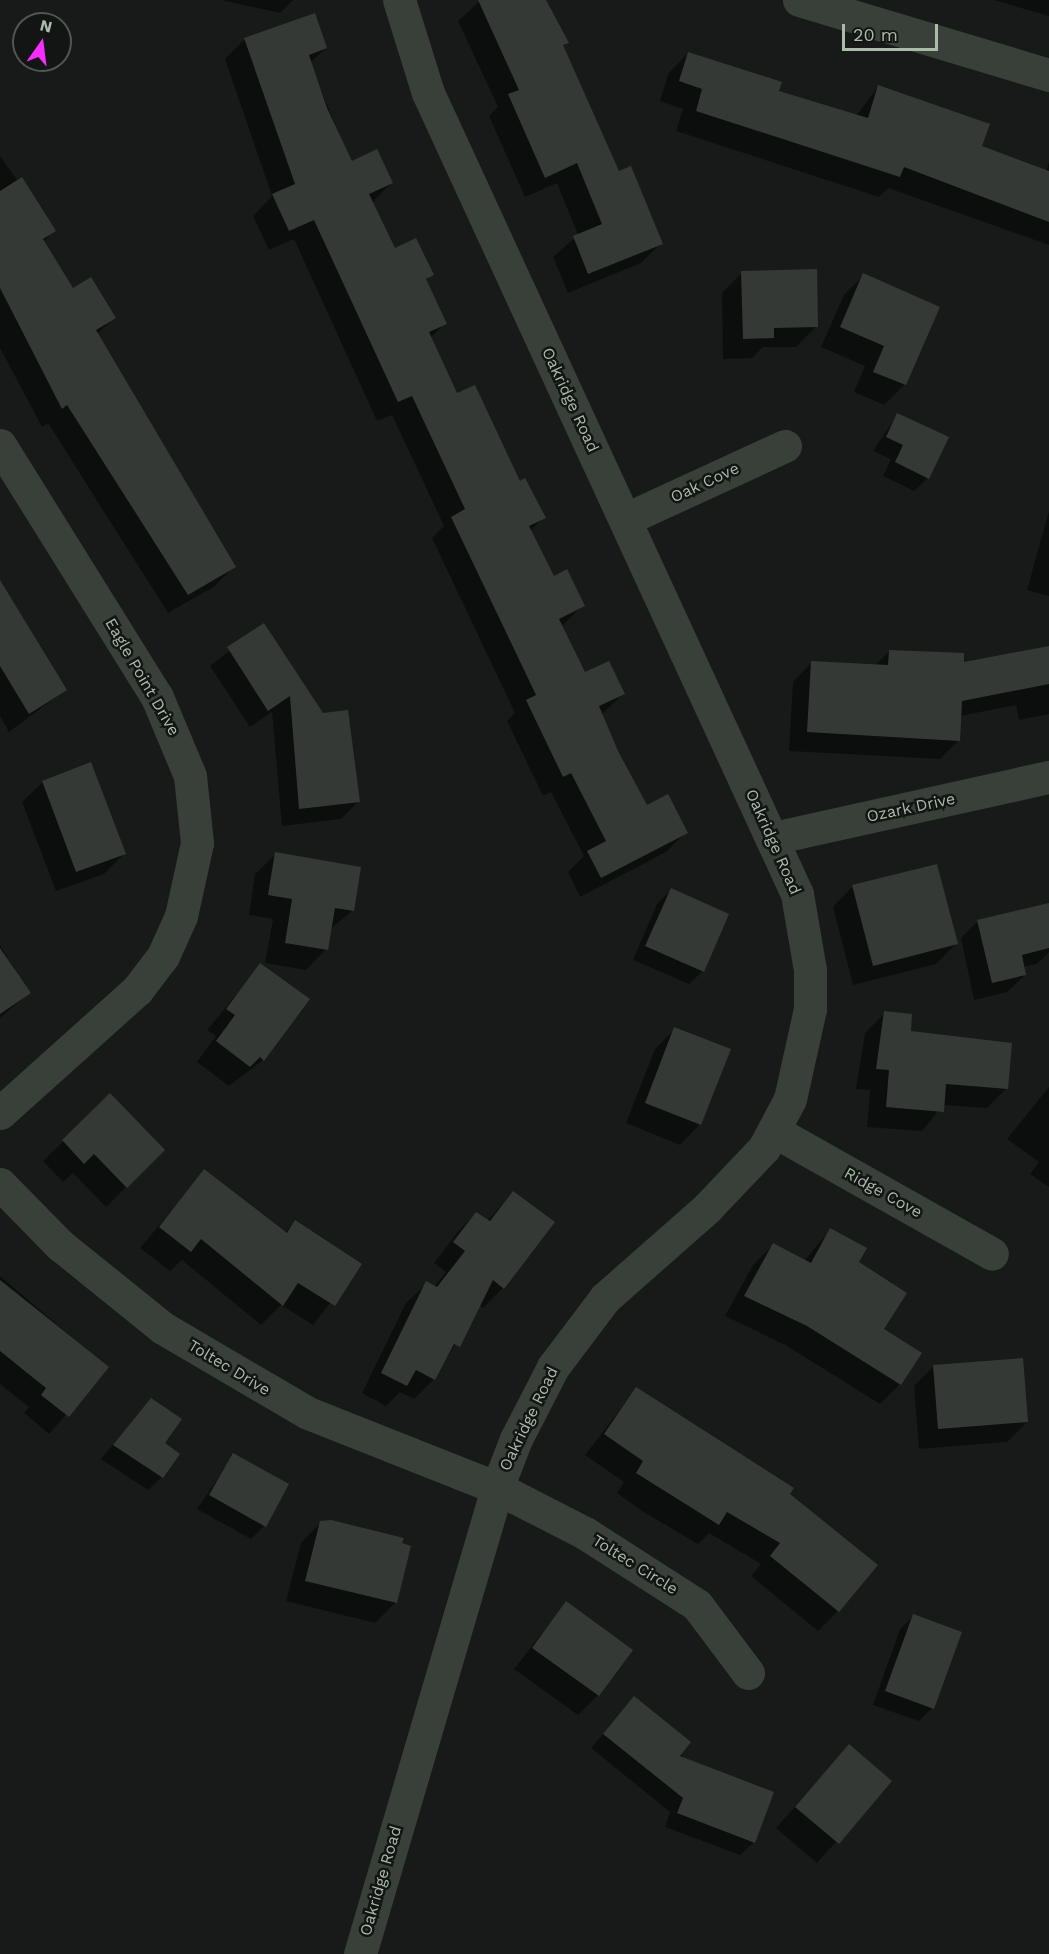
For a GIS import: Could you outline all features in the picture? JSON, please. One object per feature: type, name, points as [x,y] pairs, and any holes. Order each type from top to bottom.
[{"type":"street","name":"Oakridge Road","points":[[360,1954],[497,1488],[553,1367],[604,1298],[741,1175],[774,1131],[800,1066],[810,970],[797,894],[428,93],[399,0]]},
{"type":"street","points":[[799,0],[1049,75]]},
{"type":"street","name":"Eagle Point Drive","points":[[0,444],[157,696],[190,776],[197,843],[184,907],[163,956],[137,990],[0,1113]]},
{"type":"street","name":"Oak Cove","points":[[626,519],[785,446]]},
{"type":"street","name":"Ozark Drive","points":[[772,838],[1049,777]]},
{"type":"street","name":"Ridge Cove","points":[[774,1131],[992,1254]]},
{"type":"street","name":"Toltec Drive","points":[[0,1184],[105,1284],[244,1379],[341,1428],[497,1488]]},
{"type":"street","name":"Toltec Circle","points":[[497,1488],[675,1589],[710,1620],[748,1673]]},
{"type":"building","points":[[478,0],[546,0],[569,43],[563,45],[619,171],[631,166],[663,244],[588,274],[573,236],[602,224],[577,163],[545,178],[508,94],[519,90]]},
{"type":"building","points":[[315,13],[327,48],[309,55],[327,108],[352,161],[377,149],[393,183],[369,194],[395,248],[416,238],[434,275],[426,279],[447,324],[429,332],[457,393],[475,385],[520,481],[525,478],[546,518],[529,526],[554,576],[567,569],[585,606],[559,619],[585,672],[609,661],[625,694],[599,706],[618,751],[647,805],[668,794],[688,833],[601,878],[587,851],[606,841],[571,773],[563,777],[526,700],[536,695],[451,517],[465,509],[412,396],[398,402],[314,220],[289,231],[272,194],[295,184],[244,38]]},
{"type":"building","points":[[688,52],[782,82],[779,91],[868,118],[878,85],[990,124],[982,146],[1049,171],[1049,222],[904,167],[900,177],[696,111],[702,89],[679,81]]},
{"type":"building","points":[[22,177],[56,231],[43,239],[73,288],[91,277],[116,318],[96,330],[236,567],[188,595],[67,405],[62,409],[0,288],[0,191]]},
{"type":"building","points":[[817,269],[818,327],[774,328],[774,338],[743,339],[741,271]]},
{"type":"building","points":[[863,273],[940,307],[906,385],[873,372],[884,346],[840,327]]},
{"type":"building","points":[[897,413],[949,437],[929,479],[895,462],[903,445],[886,437]]},
{"type":"building","points":[[0,580],[67,690],[29,714],[0,666]]},
{"type":"building","points":[[264,623],[323,713],[348,710],[360,802],[299,809],[290,696],[268,711],[227,647]]},
{"type":"building","points":[[1049,646],[1049,684],[962,701],[960,741],[807,732],[811,661],[888,665],[889,650],[964,653],[964,662]]},
{"type":"building","points":[[91,762],[126,854],[76,872],[42,781]]},
{"type":"building","points":[[275,852],[361,867],[354,911],[335,908],[328,950],[285,943],[292,899],[268,895]]},
{"type":"building","points":[[937,864],[958,944],[873,966],[852,885]]},
{"type":"building","points":[[671,888],[729,914],[704,972],[645,946]]},
{"type":"building","points":[[1049,903],[1049,948],[1022,955],[1026,975],[992,983],[977,920]]},
{"type":"building","points":[[0,948],[31,993],[0,1014]]},
{"type":"building","points":[[260,963],[310,999],[264,1061],[260,1057],[250,1067],[216,1041],[235,1015],[226,1009]]},
{"type":"building","points":[[884,1011],[912,1014],[911,1031],[1012,1043],[1008,1089],[946,1084],[944,1112],[886,1107],[889,1070],[876,1069]]},
{"type":"building","points":[[674,1027],[731,1049],[701,1125],[645,1103]]},
{"type":"building","points":[[110,1093],[165,1150],[127,1188],[94,1154],[84,1164],[62,1140]]},
{"type":"building","points":[[204,1169],[287,1233],[295,1220],[362,1264],[335,1306],[298,1283],[283,1306],[201,1239],[191,1252],[159,1227]]},
{"type":"building","points":[[513,1191],[555,1222],[504,1289],[493,1280],[460,1347],[454,1344],[435,1380],[416,1370],[407,1386],[381,1373],[426,1281],[437,1287],[465,1251],[453,1242],[476,1212],[490,1221]]},
{"type":"building","points":[[830,1228],[867,1248],[859,1262],[907,1293],[884,1329],[922,1353],[901,1385],[807,1326],[744,1296],[773,1243],[811,1263]]},
{"type":"building","points":[[0,1280],[109,1367],[69,1417],[41,1395],[46,1388],[0,1351]]},
{"type":"building","points":[[1023,1358],[1028,1422],[938,1429],[933,1365]]},
{"type":"building","points":[[636,1387],[794,1488],[790,1494],[878,1565],[839,1612],[770,1556],[780,1543],[727,1512],[719,1525],[636,1473],[643,1461],[604,1434]]},
{"type":"building","points":[[151,1398],[182,1419],[165,1443],[180,1454],[163,1478],[113,1445]]},
{"type":"building","points":[[233,1453],[289,1484],[266,1527],[209,1495]]},
{"type":"building","points":[[331,1520],[404,1538],[402,1543],[411,1546],[397,1603],[305,1581],[320,1521]]},
{"type":"building","points":[[566,1601],[633,1650],[599,1696],[532,1648]]},
{"type":"building","points":[[913,1614],[962,1632],[934,1709],[885,1691]]},
{"type":"building","points":[[634,1696],[691,1742],[680,1756],[774,1792],[755,1843],[677,1813],[683,1798],[603,1734]]},
{"type":"building","points":[[849,1744],[892,1781],[839,1844],[795,1807]]}]
